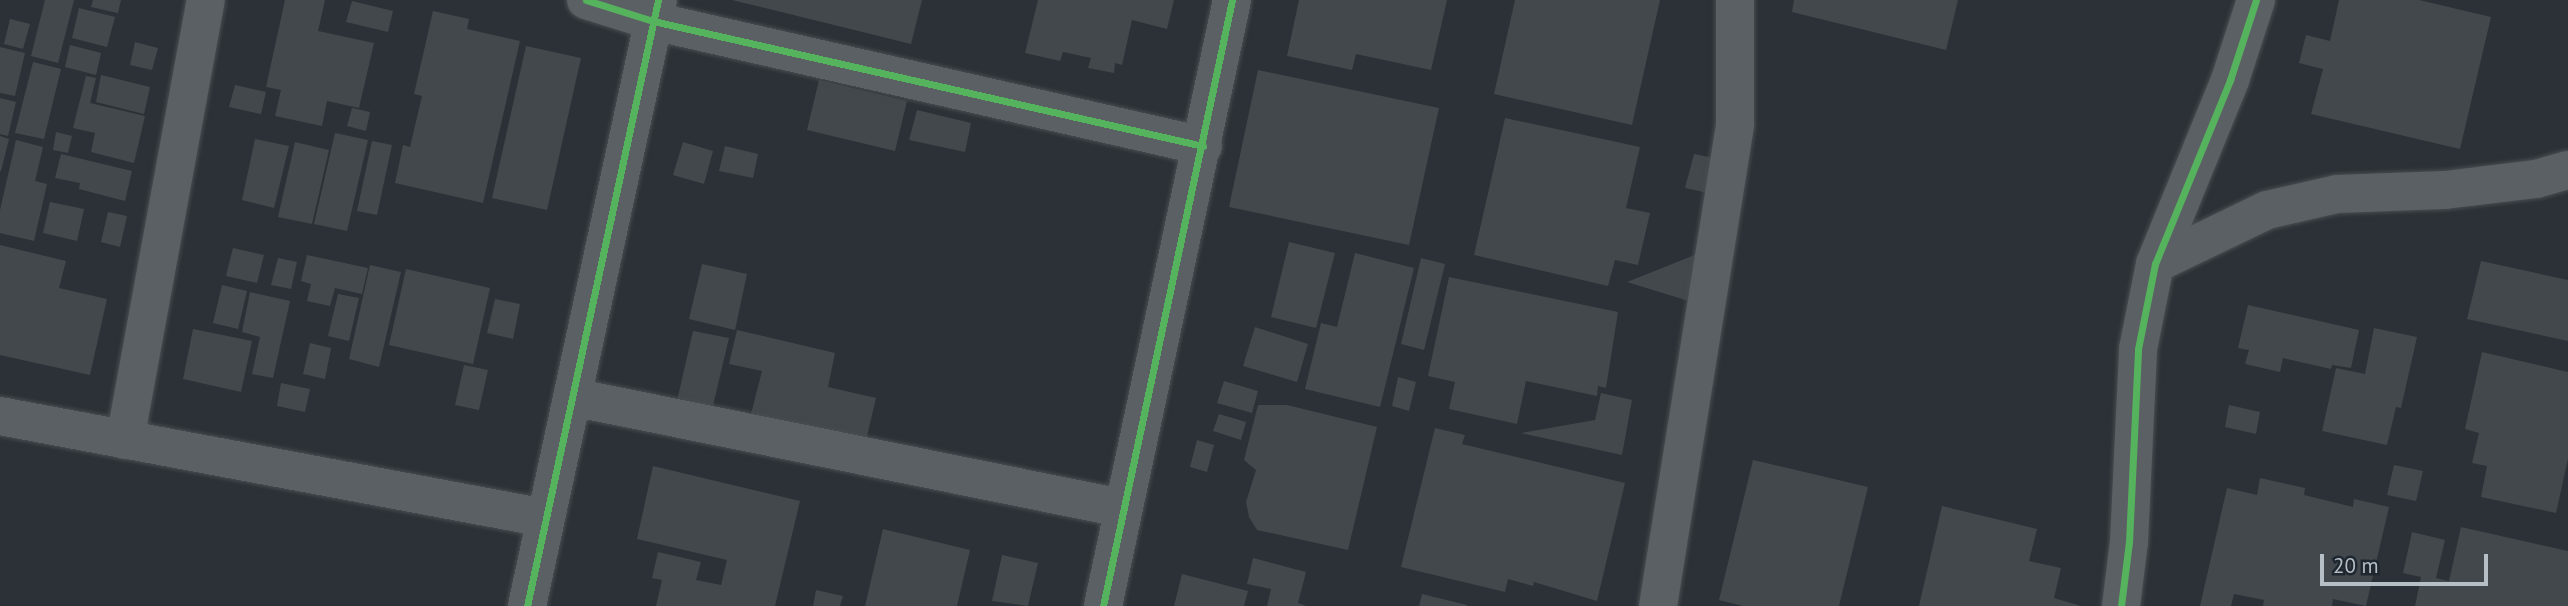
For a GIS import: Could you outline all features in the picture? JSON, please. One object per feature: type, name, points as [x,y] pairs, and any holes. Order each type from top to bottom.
[{"type":"street","points":[[125,440],[206,0]]},
{"type":"street","points":[[586,0],[656,11],[1203,146]]},
{"type":"street","points":[[1103,606],[1121,508],[1203,146],[1232,0]]},
{"type":"street","points":[[1658,606],[1735,124],[1735,0]]},
{"type":"street","points":[[2121,606],[2129,542],[2138,349],[2155,264],[2230,80],[2256,0]]},
{"type":"street","points":[[527,606],[656,11]]},
{"type":"street","points":[[2155,264],[2279,207],[2337,194],[2445,190],[2536,179],[2568,170]]},
{"type":"street","points":[[572,397],[1121,508]]},
{"type":"street","points":[[0,416],[545,518]]},
{"type":"building","points":[[45,0],[74,0],[58,63],[31,56]]},
{"type":"building","points":[[93,0],[121,0],[118,13],[91,7]]},
{"type":"building","points":[[285,0],[325,0],[318,31],[374,43],[359,108],[327,101],[322,126],[275,116],[281,90],[266,87]]},
{"type":"building","points":[[732,0],[922,0],[911,44]]},
{"type":"building","points":[[1038,0],[1174,0],[1167,29],[1132,20],[1122,65],[1115,63],[1114,73],[1088,68],[1091,58],[1063,52],[1060,61],[1025,53]]},
{"type":"building","points":[[1299,0],[1447,0],[1431,70],[1356,54],[1352,70],[1287,56]]},
{"type":"building","points":[[1515,0],[1660,0],[1632,125],[1494,94]]},
{"type":"building","points":[[1794,0],[1958,0],[1946,50],[1792,12]]},
{"type":"building","points":[[2339,0],[2419,0],[2491,17],[2460,149],[2311,114],[2323,69],[2299,63],[2306,35],[2330,41]]},
{"type":"building","points":[[352,1],[393,11],[388,32],[346,22]]},
{"type":"building","points":[[79,8],[115,17],[107,47],[72,38]]},
{"type":"building","points":[[433,11],[469,19],[467,29],[520,41],[483,203],[395,183],[403,145],[410,147],[422,96],[414,94]]},
{"type":"building","points":[[10,19],[30,24],[23,49],[4,44]]},
{"type":"building","points":[[135,42],[158,48],[152,70],[130,65]]},
{"type":"building","points":[[70,45],[101,53],[96,75],[65,67]]},
{"type":"building","points":[[526,46],[581,58],[547,210],[492,198]]},
{"type":"building","points":[[0,47],[25,53],[15,96],[0,93]]},
{"type":"building","points":[[33,62],[61,69],[44,139],[15,133]]},
{"type":"building","points":[[1258,70],[1439,108],[1409,245],[1229,207]]},
{"type":"building","points":[[101,75],[150,87],[144,114],[96,102]]},
{"type":"building","points":[[86,76],[96,78],[90,103],[145,116],[134,163],[91,152],[95,133],[73,128]]},
{"type":"building","points":[[819,80],[907,101],[895,151],[807,130]]},
{"type":"building","points":[[235,85],[266,92],[261,114],[229,107]]},
{"type":"building","points":[[0,98],[16,102],[8,136],[0,134]]},
{"type":"building","points":[[352,108],[370,112],[366,131],[347,126]]},
{"type":"building","points":[[917,110],[971,123],[965,152],[909,140]]},
{"type":"building","points":[[1505,118],[1640,147],[1626,208],[1650,213],[1638,265],[1615,260],[1608,286],[1474,255]]},
{"type":"building","points":[[56,132],[72,136],[68,153],[53,150]]},
{"type":"building","points":[[335,133],[368,140],[347,231],[314,224]]},
{"type":"building","points":[[0,136],[9,139],[1,171],[0,171]]},
{"type":"building","points":[[255,139],[289,146],[274,208],[242,200]]},
{"type":"building","points":[[16,140],[43,147],[35,181],[47,184],[34,241],[0,233],[0,210]]},
{"type":"building","points":[[372,141],[392,145],[377,215],[357,211]]},
{"type":"building","points":[[295,142],[329,150],[312,224],[278,217]]},
{"type":"building","points":[[683,142],[713,151],[704,184],[673,175]]},
{"type":"building","points":[[725,146],[758,154],[753,178],[719,171]]},
{"type":"building","points":[[61,154],[132,171],[125,201],[79,189],[80,183],[55,178]]},
{"type":"building","points":[[1694,154],[1725,160],[1717,195],[1685,188]]},
{"type":"building","points":[[50,202],[84,209],[77,241],[43,233]]},
{"type":"building","points":[[108,212],[127,216],[120,247],[101,242]]},
{"type":"building","points":[[1289,242],[1335,253],[1316,328],[1271,317]]},
{"type":"building","points":[[0,245],[66,261],[59,288],[107,299],[90,375],[0,355]]},
{"type":"building","points":[[233,248],[264,255],[257,283],[226,276]]},
{"type":"building","points":[[1707,250],[1695,303],[1627,282]]},
{"type":"building","points":[[1355,253],[1414,268],[1380,407],[1305,389],[1321,323],[1337,327]]},
{"type":"building","points":[[307,255],[368,268],[362,294],[335,288],[330,306],[307,301],[311,284],[301,281]]},
{"type":"building","points":[[278,258],[297,262],[291,289],[271,285]]},
{"type":"building","points":[[1421,258],[1445,264],[1424,350],[1401,344]]},
{"type":"building","points":[[2481,261],[2568,280],[2568,341],[2467,319]]},
{"type":"building","points":[[702,264],[747,274],[735,330],[689,319]]},
{"type":"building","points":[[370,265],[401,272],[379,367],[349,359]]},
{"type":"building","points":[[406,269],[490,288],[473,364],[389,345]]},
{"type":"building","points":[[1449,277],[1618,312],[1606,388],[1598,386],[1597,396],[1526,381],[1517,424],[1449,409],[1455,382],[1428,376]]},
{"type":"building","points":[[222,285],[247,291],[238,329],[213,323]]},
{"type":"building","points":[[250,292],[290,301],[273,378],[252,374],[260,337],[242,332]]},
{"type":"building","points":[[338,294],[359,298],[349,341],[328,336]]},
{"type":"building","points":[[495,299],[520,304],[513,339],[487,333]]},
{"type":"building","points":[[2248,305],[2359,330],[2351,368],[2332,365],[2331,369],[2283,358],[2280,372],[2245,364],[2249,350],[2238,348]]},
{"type":"building","points":[[1255,327],[1308,344],[1297,382],[1243,366]]},
{"type":"building","points":[[2374,328],[2417,337],[2401,408],[2396,407],[2387,445],[2322,431],[2336,368],[2365,374]]},
{"type":"building","points":[[193,329],[252,341],[241,392],[183,379]]},
{"type":"building","points":[[737,330],[835,353],[828,387],[876,398],[865,445],[750,418],[762,371],[729,364]]},
{"type":"building","points":[[693,331],[729,338],[711,414],[676,405]]},
{"type":"building","points":[[310,343],[331,348],[325,379],[303,374]]},
{"type":"building","points":[[2482,352],[2568,372],[2568,459],[2556,513],[2481,497],[2487,466],[2472,463],[2479,433],[2465,429]]},
{"type":"building","points":[[464,365],[488,370],[479,410],[455,405]]},
{"type":"building","points":[[1398,377],[1416,382],[1409,411],[1392,406]]},
{"type":"building","points":[[1224,381],[1258,391],[1252,413],[1217,403]]},
{"type":"building","points":[[281,383],[310,389],[305,412],[277,406]]},
{"type":"building","points":[[1601,393],[1632,400],[1622,455],[1521,433],[1595,420]]},
{"type":"building","points":[[1258,405],[1287,405],[1377,427],[1348,550],[1257,530],[1249,517],[1246,502],[1256,470],[1244,460]]},
{"type":"building","points":[[2229,405],[2260,412],[2256,434],[2225,427]]},
{"type":"building","points":[[1219,414],[1246,422],[1241,440],[1213,431]]},
{"type":"building","points":[[1435,428],[1465,435],[1462,444],[1625,483],[1597,601],[1534,582],[1533,586],[1508,579],[1505,592],[1401,567]]},
{"type":"building","points":[[1197,440],[1214,445],[1207,472],[1190,467]]},
{"type":"building","points":[[1753,460],[1868,487],[1839,606],[1743,606],[1719,600]]},
{"type":"building","points":[[2394,465],[2423,471],[2416,501],[2387,495]]},
{"type":"building","points":[[653,466],[800,501],[775,606],[656,606],[662,580],[652,578],[658,552],[701,562],[696,580],[721,585],[727,560],[637,539]]},
{"type":"building","points":[[2260,478],[2305,488],[2304,495],[2353,507],[2354,499],[2389,507],[2366,606],[2333,599],[2332,606],[2263,606],[2264,600],[2234,594],[2231,606],[2200,606],[2227,488],[2257,495]]},
{"type":"building","points":[[1942,506],[2037,529],[2029,561],[2061,568],[2054,598],[2081,606],[1919,606]]},
{"type":"building","points":[[2461,527],[2568,551],[2568,606],[2415,606],[2421,577],[2403,573],[2412,532],[2445,540],[2436,578],[2449,581]]},
{"type":"building","points":[[883,529],[970,550],[957,606],[865,606]]},
{"type":"building","points":[[1002,555],[1038,563],[1028,606],[992,601]]},
{"type":"building","points":[[1253,558],[1306,572],[1298,603],[1306,606],[1267,606],[1271,589],[1247,584]]},
{"type":"building","points":[[1182,574],[1248,591],[1244,606],[1174,606]]},
{"type":"building","points":[[816,590],[843,596],[840,606],[813,606]]},
{"type":"building","points":[[1422,594],[1467,605],[1467,606],[1419,606]]},
{"type":"cycle path","points":[[586,0],[653,21],[1203,146]]},
{"type":"cycle path","points":[[527,606],[658,0]]},
{"type":"cycle path","points":[[1103,606],[1232,0]]},
{"type":"cycle path","points":[[2121,606],[2129,542],[2138,349],[2155,264],[2230,80],[2256,0]]}]
